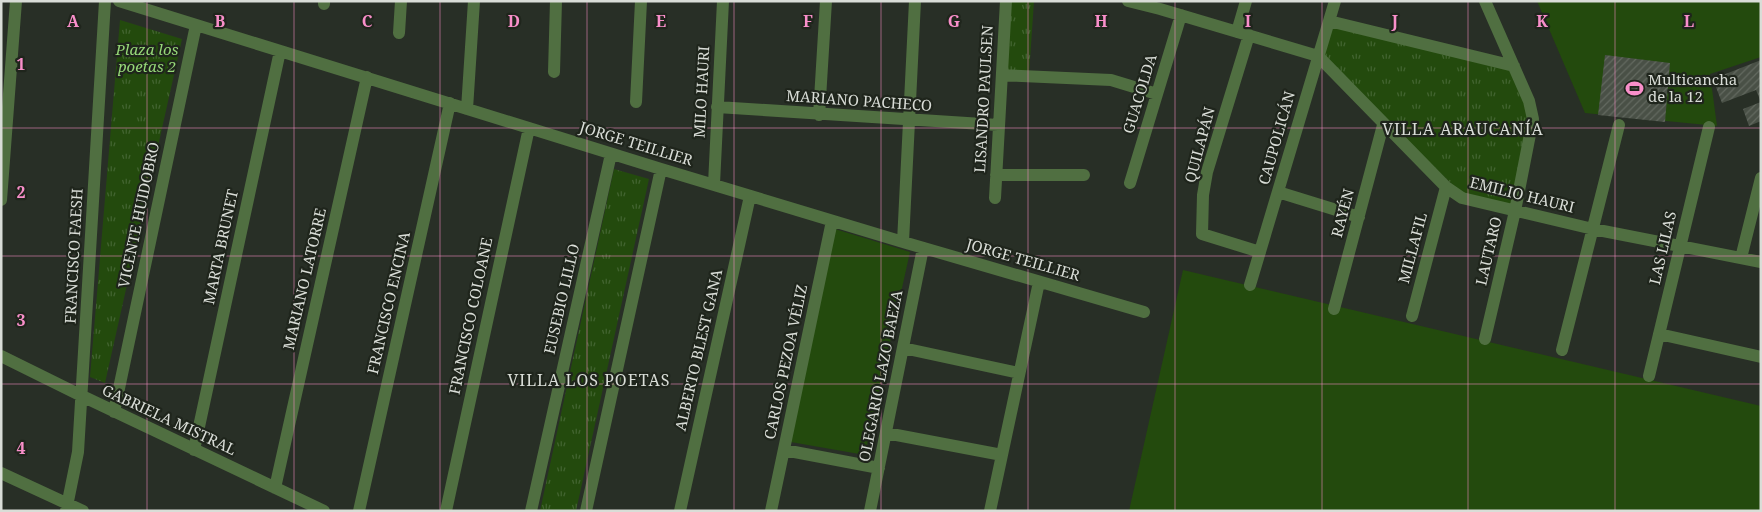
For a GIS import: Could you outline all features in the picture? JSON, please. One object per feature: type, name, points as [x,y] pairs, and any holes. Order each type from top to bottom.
[{"type":"street","points":[[1,200],[16,1]]},
{"type":"street","name":"FRANCISCO FAESH","points":[[67,507],[78,452],[105,1]]},
{"type":"street","name":"JORGE TEILLIER","points":[[119,1],[611,154],[1144,312]]},
{"type":"street","points":[[399,33],[401,1]]},
{"type":"street","points":[[467,108],[474,1]]},
{"type":"street","points":[[554,72],[556,1]]},
{"type":"street","points":[[636,102],[641,1]]},
{"type":"street","name":"MILO HAURI","points":[[714,184],[723,1]]},
{"type":"street","points":[[819,115],[826,1]]},
{"type":"street","points":[[903,242],[915,1]]},
{"type":"street","name":"LISANDRO PAULSEN","points":[[995,198],[1006,1]]},
{"type":"street","points":[[1128,1],[1161,5],[1181,15],[1318,56]]},
{"type":"street","name":"QUILAPÁN","points":[[1246,1],[1243,34],[1207,172],[1203,196],[1202,234],[1260,252]]},
{"type":"street","name":"CAUPOLICÁN","points":[[1250,285],[1335,1]]},
{"type":"street","name":"LAUTARO","points":[[1485,1],[1529,101],[1534,119],[1515,211],[1485,338]]},
{"type":"street","name":"GUACOLDA","points":[[1130,183],[1181,15]]},
{"type":"street","points":[[1329,21],[1514,66]]},
{"type":"street","name":"VICENTE HUIDOBRO","points":[[114,412],[196,25]]},
{"type":"street","name":"MARTA BRUNET","points":[[194,450],[280,51]]},
{"type":"street","name":"EMILIO HAURI","points":[[1318,56],[1446,188],[1462,198],[1593,230],[1761,262]]},
{"type":"street","points":[[1002,75],[1110,80],[1157,94]]},
{"type":"street","name":"MARIANO LATORRE","points":[[275,488],[367,77]]},
{"type":"street","name":"FRANCISCO ENCINA","points":[[359,511],[450,103]]},
{"type":"street","name":"MARIANO PACHECO","points":[[717,108],[998,125]]},
{"type":"street","name":"RAYÉN","points":[[1334,309],[1383,125]]},
{"type":"street","points":[[1562,350],[1619,125]]},
{"type":"street","name":"LAS LILAS","points":[[1649,376],[1709,127]]},
{"type":"street","name":"FRANCISCO COLOANE","points":[[446,511],[529,128]]},
{"type":"street","name":"EUSEBIO LILLO","points":[[532,511],[611,154]]},
{"type":"street","points":[[586,511],[661,169]]},
{"type":"street","points":[[996,175],[1084,175]]},
{"type":"street","points":[[1741,258],[1761,178]]},
{"type":"street","name":"MILLAFIL","points":[[1412,316],[1446,188]]},
{"type":"street","points":[[1278,192],[1359,216]]},
{"type":"street","name":"ALBERTO BLEST GANA","points":[[680,511],[750,196]]},
{"type":"street","name":"CARLOS PEZOA VÉLIZ","points":[[771,511],[832,221]]},
{"type":"street","name":"OLEGARIO LAZO BAEZA","points":[[870,511],[923,248]]},
{"type":"street","points":[[990,511],[1039,282]]},
{"type":"street","points":[[1659,334],[1761,357]]},
{"type":"street","points":[[903,348],[1019,373]]},
{"type":"street","name":"GABRIELA MISTRAL","points":[[1,356],[114,412],[324,511]]},
{"type":"street","points":[[886,433],[1002,455]]},
{"type":"street","points":[[784,450],[879,468]]},
{"type":"street","points":[[1,473],[67,507],[83,511]]},
{"type":"green space","points":[[1011,1],[1034,1],[1029,74],[1006,72]]},
{"type":"green space","points":[[1537,1],[1761,1],[1761,57],[1710,74],[1717,126],[1585,113]]},
{"type":"green space","name":"Plaza los poetas 2","points":[[120,20],[182,39],[105,383],[90,377]]},
{"type":"green space","name":"VILLA ARAUCANÍA","points":[[1330,22],[1512,68],[1531,121],[1512,208],[1464,196],[1320,56]]},
{"type":"green space","points":[[614,169],[649,179],[576,511],[540,511]]},
{"type":"green space","points":[[835,229],[910,252],[865,455],[785,441]]},
{"type":"green space","points":[[1183,270],[1761,406],[1761,511],[1129,511]]},
{"type":"building","name":"Multicancha de la 12","points":[[1605,55],[1670,63],[1665,122],[1598,115]]},
{"type":"building","points":[[1761,60],[1761,102],[1756,90],[1722,103],[1713,79]]},
{"type":"building","points":[[1761,102],[1761,121],[1749,126],[1743,109]]},
{"type":"place","name":"Multicancha de la 12","points":[[1634,89]]},
{"type":"district","name":"VILLA ARAUCANÍA","points":[[1463,129]]},
{"type":"district","name":"VILLA LOS POETAS","points":[[589,380]]}]
